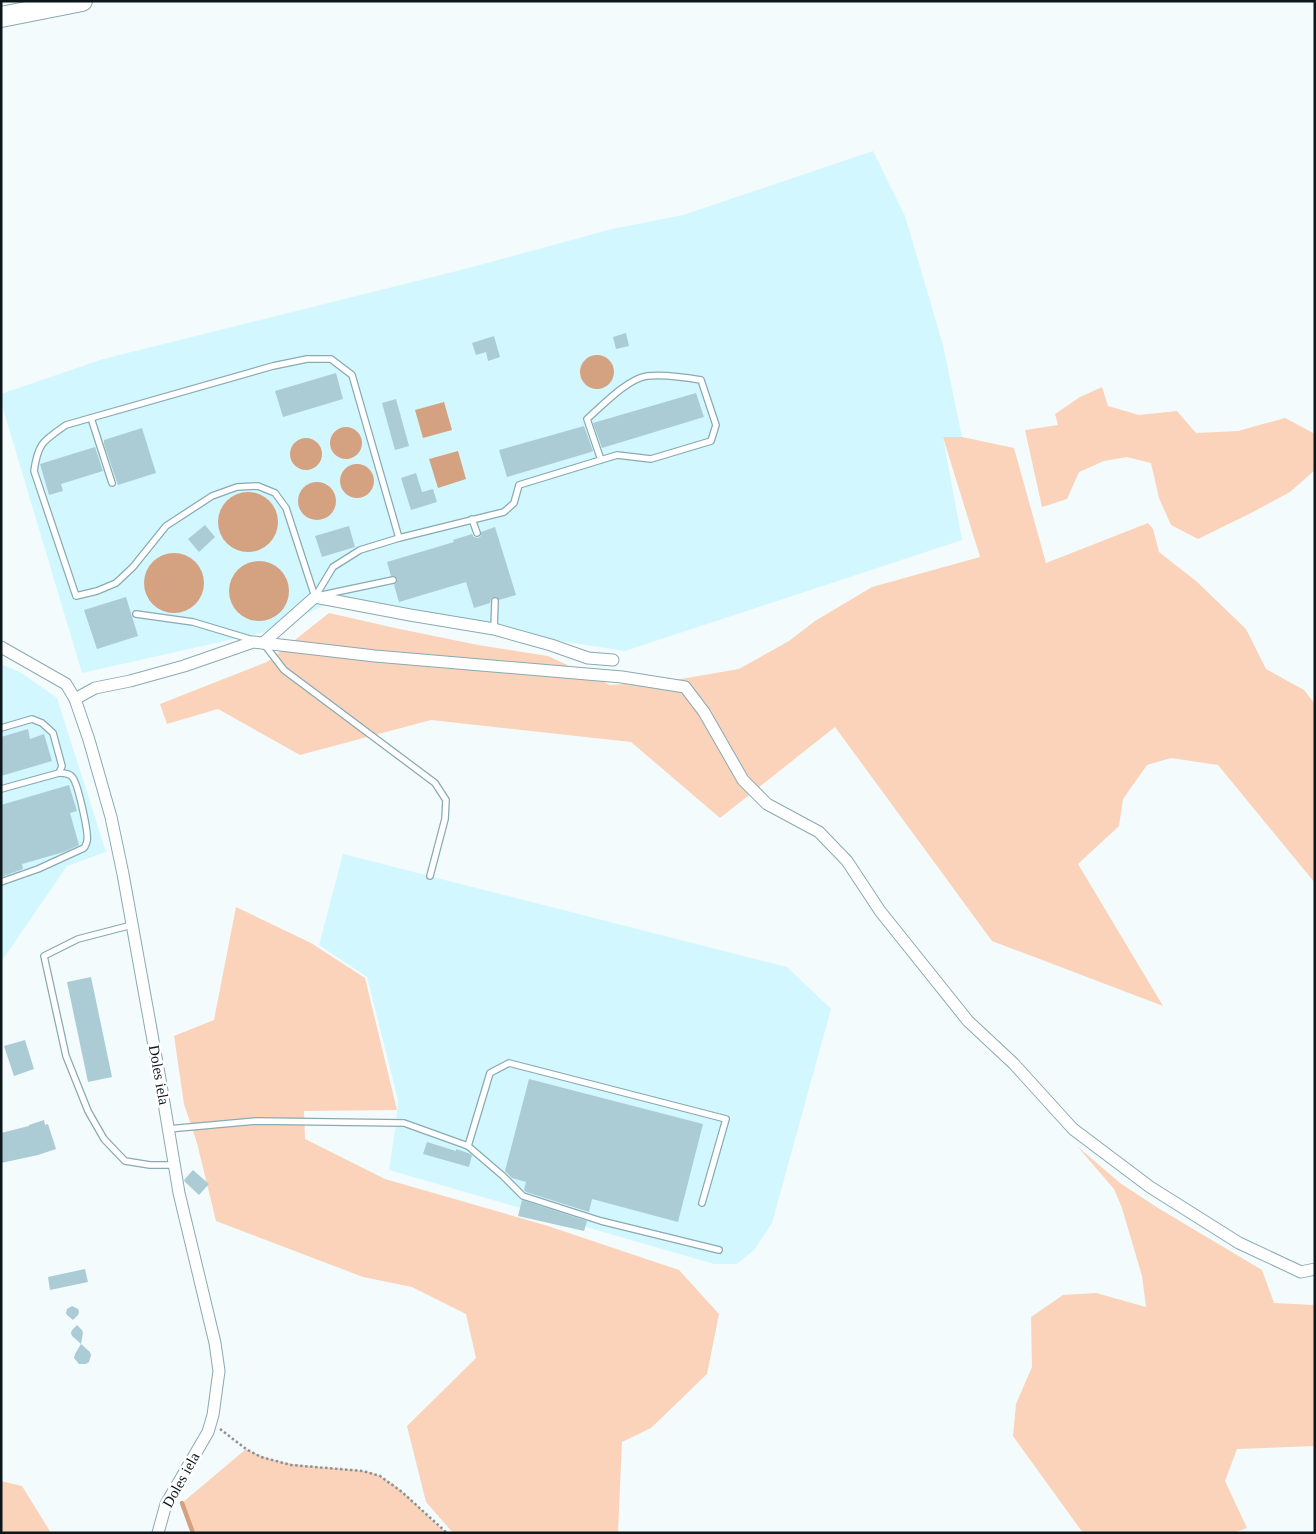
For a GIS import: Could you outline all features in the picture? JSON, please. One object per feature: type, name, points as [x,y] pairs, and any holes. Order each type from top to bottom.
[{"type":"highway","points":[[1,18],[82,1]]},
{"type":"street","points":[[263,643],[315,597],[494,629],[551,645],[588,658],[613,660]]},
{"type":"street","points":[[75,699],[95,688],[130,681],[175,668],[253,642],[366,655],[622,677],[685,687],[704,712],[743,780],[767,804],[819,832],[847,861],[880,911],[968,1021],[1014,1064],[1072,1129],[1150,1187],[1239,1243],[1301,1272],[1315,1269]]},
{"type":"street","name":"Doles iela","points":[[1,647],[66,684],[75,699],[89,740],[111,817],[123,874],[185,1224],[218,1360],[216,1403],[208,1432],[166,1504],[158,1533]]},
{"type":"lane","points":[[315,597],[286,508],[275,493],[258,486],[237,487],[212,496],[166,526],[133,568],[116,583],[97,591],[76,596],[34,472],[36,453],[46,439],[66,425],[273,366],[307,359],[331,359],[352,375],[400,538]]},
{"type":"lane","points":[[315,597],[333,568],[360,550],[504,512],[514,503],[519,485],[601,460],[617,455],[651,460],[711,441],[716,425],[701,380],[681,376],[646,376],[629,384],[587,419],[601,460]]},
{"type":"lane","points":[[91,418],[112,483]]},
{"type":"lane","points":[[472,519],[477,533]]},
{"type":"lane","points":[[315,597],[393,580]]},
{"type":"lane","points":[[494,629],[495,601]]},
{"type":"lane","points":[[136,614],[193,622],[263,643],[284,670],[435,783],[446,800],[445,819],[430,876]]},
{"type":"lane","points":[[1,728],[32,719],[42,723],[53,733],[62,766],[59,773]]},
{"type":"lane","points":[[1,790],[59,773],[67,774],[73,778],[86,828],[87,842],[84,848],[38,870],[1,882]]},
{"type":"lane","points":[[132,925],[78,939],[44,956],[66,1056],[88,1111],[104,1139],[125,1161],[150,1165],[174,1165]]},
{"type":"lane","points":[[468,1146],[490,1073],[509,1063],[726,1119],[702,1202]]},
{"type":"lane","points":[[168,1129],[257,1121],[404,1123],[468,1146],[523,1196],[601,1220],[719,1250]]},
{"type":"path","points":[[211,1422],[246,1449],[261,1457],[291,1465],[363,1471],[380,1476],[402,1492],[447,1533]]},
{"type":"shaded area","points":[[873,151],[905,216],[943,345],[962,437],[943,437],[962,540],[625,651],[325,605],[269,631],[82,673],[1,402],[1,394],[103,359],[461,270],[612,229],[683,215]]},
{"type":"shaded area","points":[[597,355],[604,356],[609,360],[613,365],[613,379],[609,384],[604,388],[597,389],[590,388],[585,384],[581,379],[580,372],[581,365],[585,360],[590,356]]},
{"type":"shaded area","points":[[1102,387],[1108,406],[1139,415],[1177,411],[1196,433],[1238,431],[1285,418],[1315,434],[1315,470],[1290,492],[1198,539],[1171,525],[1159,498],[1151,463],[1127,457],[1104,461],[1079,472],[1067,499],[1042,507],[1025,430],[1058,425],[1055,414],[1080,397]]},
{"type":"shaded area","points":[[444,402],[452,430],[423,438],[415,410]]},
{"type":"shaded area","points":[[346,427],[358,431],[362,443],[358,455],[346,459],[334,455],[330,443],[334,431]]},
{"type":"shaded area","points":[[943,437],[962,437],[1014,448],[1046,563],[1148,523],[1153,529],[1159,552],[1196,581],[1246,629],[1266,669],[1304,690],[1315,704],[1315,883],[1218,765],[1171,758],[1147,765],[1123,799],[1119,826],[1078,864],[1163,1006],[992,941],[835,727],[720,818],[631,742],[431,720],[300,755],[218,709],[167,724],[160,704],[267,662],[329,613],[478,645],[548,656],[610,685],[669,681],[739,669],[789,641],[815,621],[872,587],[980,557]]},
{"type":"shaded area","points":[[306,438],[318,442],[322,454],[318,466],[306,470],[294,466],[290,454],[294,442]]},
{"type":"shaded area","points":[[458,451],[466,479],[438,488],[429,459]]},
{"type":"shaded area","points":[[357,464],[364,465],[369,469],[373,474],[373,488],[369,493],[364,497],[357,498],[350,497],[345,493],[341,488],[340,481],[341,474],[345,469],[350,465]]},
{"type":"shaded area","points":[[317,482],[331,487],[336,501],[331,515],[317,520],[303,515],[298,501],[303,487]]},
{"type":"shaded area","points":[[248,492],[265,497],[273,505],[278,522],[273,539],[265,547],[248,552],[231,547],[223,539],[218,522],[223,505],[231,497]]},
{"type":"shaded area","points":[[174,553],[191,558],[199,566],[204,583],[199,600],[191,608],[174,613],[157,608],[149,600],[144,583],[149,566],[157,558]]},
{"type":"shaded area","points":[[253,561],[265,561],[281,569],[287,579],[289,591],[287,603],[281,613],[265,621],[253,621],[237,613],[229,597],[229,585],[237,569]]},
{"type":"shaded area","points":[[1,664],[20,672],[57,698],[106,852],[67,866],[1,962]]},
{"type":"shaded area","points":[[343,854],[787,967],[831,1009],[772,1223],[755,1249],[737,1264],[714,1264],[389,1170],[398,1100],[367,977],[319,945]]},
{"type":"shaded area","points":[[236,907],[311,943],[365,978],[397,1110],[304,1111],[305,1139],[385,1179],[548,1226],[679,1270],[719,1314],[707,1374],[651,1428],[622,1442],[618,1533],[453,1533],[426,1502],[407,1426],[476,1358],[466,1314],[412,1287],[363,1277],[216,1221],[197,1143],[184,1104],[174,1036],[214,1020]]},
{"type":"shaded area","points":[[1077,1146],[1120,1183],[1262,1270],[1274,1303],[1313,1305],[1315,1303],[1315,1446],[1237,1449],[1225,1481],[1247,1528],[1233,1533],[1083,1533],[1013,1436],[1016,1404],[1032,1367],[1031,1317],[1063,1295],[1096,1293],[1146,1307],[1142,1276],[1122,1208],[1114,1189]]},
{"type":"shaded area","points":[[246,1449],[278,1461],[358,1470],[380,1476],[398,1488],[447,1533],[193,1533],[182,1503]]},
{"type":"shaded area","points":[[1,1481],[22,1486],[51,1533],[1,1533]]},
{"type":"building","points":[[626,333],[629,346],[616,349],[613,337]]},
{"type":"building","points":[[494,336],[500,357],[488,361],[486,352],[476,355],[472,343]]},
{"type":"building","points":[[336,373],[343,399],[283,417],[275,391]]},
{"type":"building","points":[[696,393],[704,417],[602,448],[593,423]]},
{"type":"building","points":[[396,399],[409,446],[395,450],[382,403]]},
{"type":"building","points":[[584,426],[593,451],[507,477],[499,450]]},
{"type":"building","points":[[142,428],[156,473],[118,485],[104,440]]},
{"type":"building","points":[[95,447],[103,471],[61,484],[63,491],[49,495],[40,464]]},
{"type":"building","points":[[416,473],[422,492],[433,489],[437,502],[411,510],[401,478]]},
{"type":"building","points":[[205,525],[215,537],[199,552],[188,539]]},
{"type":"building","points":[[349,526],[355,547],[322,557],[315,536]]},
{"type":"building","points":[[495,527],[516,595],[499,600],[497,597],[493,597],[490,603],[474,608],[466,582],[399,602],[394,585],[397,579],[395,576],[391,576],[387,562],[454,542],[453,540],[472,534],[478,538],[481,536],[481,532]]},
{"type":"building","points":[[126,597],[138,636],[97,649],[84,610]]},
{"type":"building","points":[[28,729],[30,739],[44,734],[52,761],[1,776],[1,737]]},
{"type":"building","points":[[69,785],[77,811],[70,813],[79,845],[64,852],[22,864],[23,869],[1,877],[1,805]]},
{"type":"building","points":[[91,977],[112,1077],[88,1082],[67,982]]},
{"type":"building","points":[[25,1040],[34,1069],[14,1076],[4,1046]]},
{"type":"building","points":[[529,1079],[703,1124],[678,1222],[592,1199],[589,1212],[526,1192],[524,1190],[526,1182],[512,1178],[505,1171]]},
{"type":"building","points":[[44,1120],[45,1125],[48,1124],[56,1149],[1,1163],[1,1133]]},
{"type":"building","points":[[427,1142],[472,1155],[469,1167],[423,1154]]},
{"type":"building","points":[[193,1170],[209,1184],[199,1195],[184,1180]]},
{"type":"building","points":[[522,1200],[587,1221],[584,1231],[518,1216]]},
{"type":"building","points":[[85,1269],[88,1282],[50,1290],[48,1277]]},
{"type":"building","points":[[72,1306],[78,1309],[79,1312],[73,1320],[66,1313],[67,1309]]},
{"type":"building","points":[[77,1325],[83,1333],[81,1344],[71,1333]]},
{"type":"building","points":[[81,1344],[91,1355],[89,1362],[86,1364],[79,1364],[74,1358]]},
{"type":"waterway","points":[[182,1503],[193,1533]]}]
